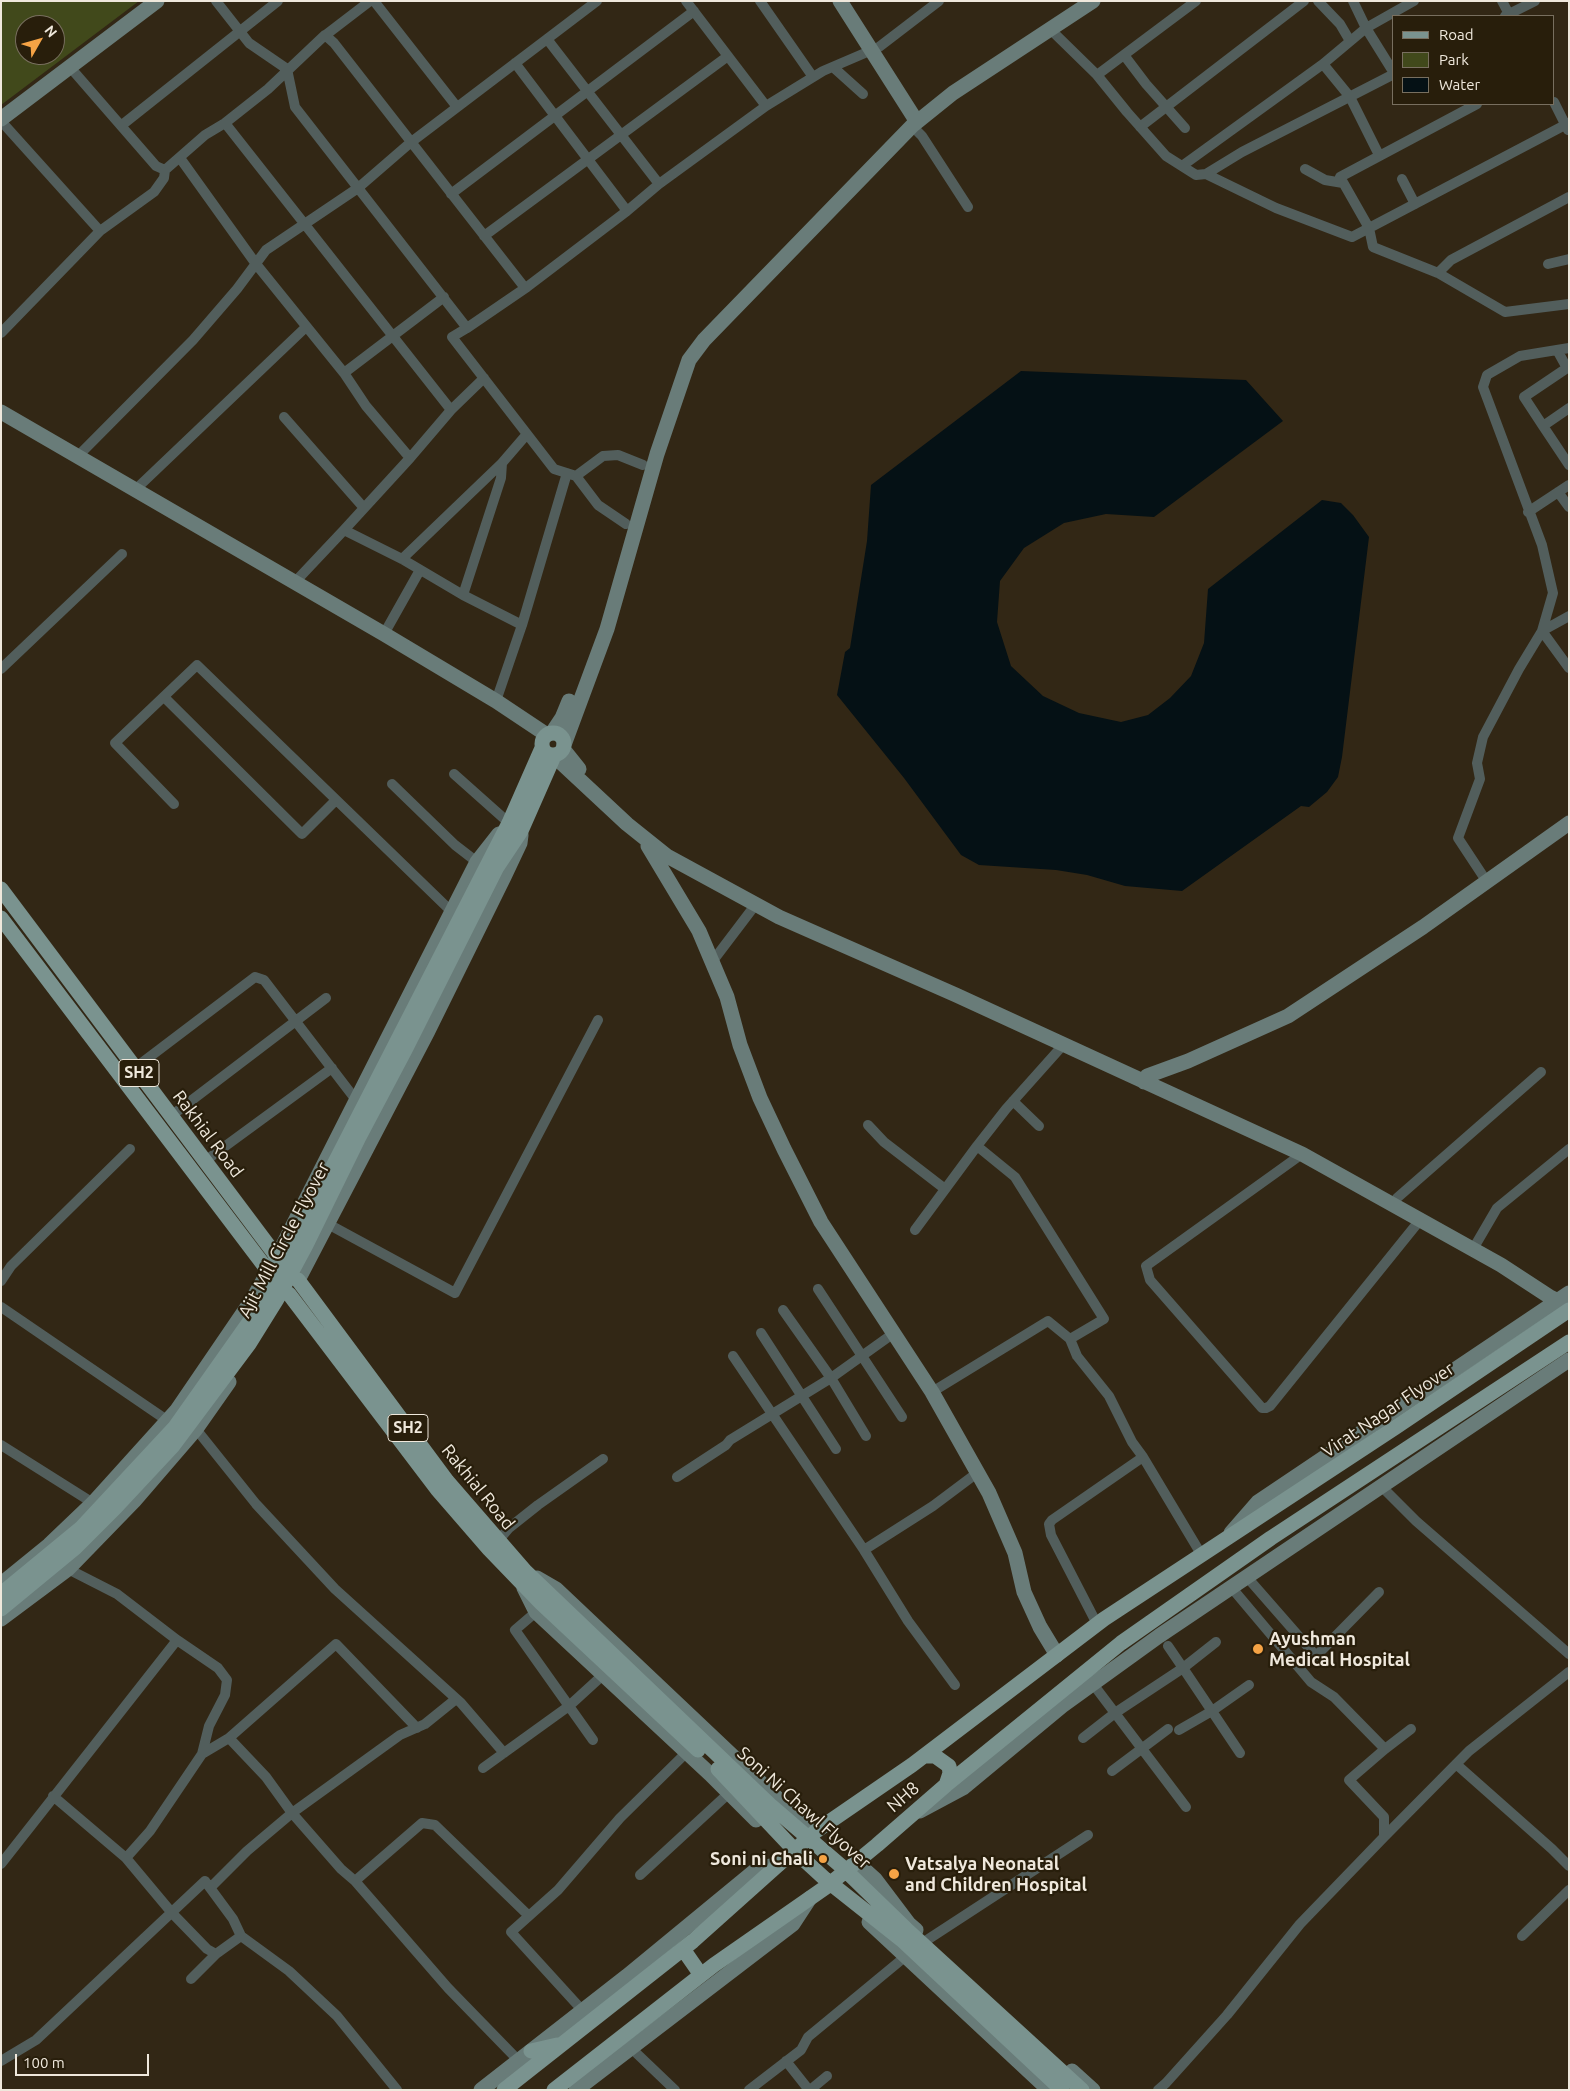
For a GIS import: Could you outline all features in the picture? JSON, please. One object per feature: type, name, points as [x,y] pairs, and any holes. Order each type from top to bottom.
[{"type":"main road","name":"Ajit Mill Circle Flyover","points":[[1,1609],[47,1565],[175,1427],[257,1312],[515,827],[552,744]]},
{"type":"main road","name":"Rakhial Road","points":[[1,889],[276,1257]]},
{"type":"main road","name":"Rakhial Road","points":[[1,918],[269,1272]]},
{"type":"main road","name":"Rakhial Road","points":[[298,1280],[446,1481],[498,1541],[521,1574]]},
{"type":"main road","name":"Rakhial Road","points":[[289,1294],[437,1489],[489,1549],[521,1574]]},
{"type":"main road","name":"Virat Nagar Flyover","points":[[1226,1538],[1258,1518],[1566,1301]]},
{"type":"main road","points":[[1253,1551],[1569,1342]]},
{"type":"main road","name":"NH8","points":[[504,2090],[683,1949],[816,1831],[924,1756],[1097,1624],[1226,1538]]},
{"type":"main road","name":"NH8","points":[[554,2090],[578,2071],[604,2059],[701,1975],[826,1887],[946,1784],[1121,1643],[1253,1551]]},
{"type":"main road","name":"Ajit Mill Circle Flyover","points":[[1,1594],[47,1565]]},
{"type":"main road","name":"Soni Ni Chawl Flyover","points":[[521,1574],[542,1604],[730,1780],[801,1857],[825,1879],[902,1940],[1062,2090]]},
{"type":"main road","name":"Soni Ni Chawl Flyover","points":[[542,1604],[829,1855],[906,1929],[1082,2090]]},
{"type":"main road","points":[[924,1756],[935,1756],[949,1766],[950,1773],[946,1784]]},
{"type":"main road","points":[[683,1949],[701,1975]]},
{"type":"main road","points":[[525,2056],[561,2045]]},
{"type":"main road","points":[[569,2090],[578,2071]]},
{"type":"street","points":[[100,231],[1,120],[157,1]]},
{"type":"street","points":[[216,1],[249,43],[287,69],[295,107],[444,297],[466,328]]},
{"type":"street","points":[[122,125],[278,1]]},
{"type":"street","points":[[1,333],[100,231],[154,192],[164,178],[165,170],[205,135],[225,123],[268,89],[287,69],[370,1]]},
{"type":"street","points":[[374,1],[457,107]]},
{"type":"street","points":[[78,456],[193,340],[266,250],[358,188],[410,143],[597,1]]},
{"type":"street","points":[[686,1],[766,106]]},
{"type":"street","points":[[760,1],[814,77]]},
{"type":"street","points":[[840,1],[876,49]]},
{"type":"street","points":[[849,1],[917,117],[922,136],[968,207]]},
{"type":"street","points":[[626,524],[598,505],[572,474],[554,468],[452,337],[525,288],[627,211],[659,184],[766,106],[833,67],[876,49],[939,1]]},
{"type":"street","points":[[552,744],[585,662],[597,626],[643,465],[680,355],[696,334],[917,117],[1079,1]]},
{"type":"street","points":[[552,744],[607,629],[657,454],[690,360],[704,340],[917,117],[1094,1]]},
{"type":"street","points":[[1097,75],[1196,1]]},
{"type":"street","points":[[1140,127],[1304,1]]},
{"type":"street","points":[[1318,1],[1340,24],[1350,41]]},
{"type":"street","points":[[1353,1],[1366,28],[1392,71]]},
{"type":"street","points":[[1182,166],[1323,64],[1366,28],[1414,1]]},
{"type":"street","points":[[1502,1],[1508,15]]},
{"type":"street","points":[[1510,15],[1535,1]]},
{"type":"street","points":[[451,194],[694,11]]},
{"type":"street","points":[[1051,30],[1097,75],[1166,156],[1196,176],[1206,174],[1242,152],[1392,75]]},
{"type":"street","points":[[326,38],[525,288]]},
{"type":"street","points":[[547,39],[659,184]]},
{"type":"street","points":[[1124,55],[1185,128]]},
{"type":"street","points":[[484,236],[728,56]]},
{"type":"street","points":[[515,63],[554,118],[627,211]]},
{"type":"street","points":[[1323,64],[1350,97],[1380,155]]},
{"type":"street","points":[[70,66],[156,166],[165,170]]},
{"type":"street","points":[[833,67],[863,94]]},
{"type":"street","points":[[1352,237],[1568,126],[1555,104]]},
{"type":"street","points":[[1373,247],[1369,228],[1340,177],[1475,105]]},
{"type":"street","points":[[225,123],[392,338],[451,410]]},
{"type":"street","points":[[180,158],[256,264],[344,373],[366,406],[410,458]]},
{"type":"street","points":[[1306,169],[1325,180],[1343,183]]},
{"type":"street","points":[[1206,174],[1276,208],[1438,273],[1505,312],[1569,304]]},
{"type":"street","points":[[1402,179],[1415,204]]},
{"type":"street","points":[[1438,273],[1451,260],[1569,197]]},
{"type":"street","points":[[1548,264],[1569,259]]},
{"type":"street","points":[[344,373],[444,297]]},
{"type":"street","points":[[136,489],[306,327]]},
{"type":"street","points":[[1488,882],[1458,838],[1480,779],[1477,763],[1483,737],[1519,668],[1542,631],[1553,593],[1542,545],[1528,512],[1483,387],[1487,375],[1520,356],[1569,348]]},
{"type":"street","points":[[1557,350],[1568,369],[1524,397],[1569,465]]},
{"type":"street","points":[[295,582],[410,458],[451,410],[484,378]]},
{"type":"street","points":[[1543,426],[1569,408]]},
{"type":"street","points":[[1,412],[136,489],[496,701],[552,744],[667,856],[779,917],[1064,1044],[1305,1148],[1476,1244],[1566,1301]]},
{"type":"street","points":[[284,417],[364,508]]},
{"type":"street","points":[[1,418],[345,618],[552,744]]},
{"type":"street","points":[[402,559],[502,463],[527,434]]},
{"type":"street","points":[[496,701],[572,474],[603,456],[618,454],[643,465]]},
{"type":"street","points":[[462,595],[500,478],[502,463]]},
{"type":"street","points":[[1528,512],[1569,485]]},
{"type":"street","points":[[1558,492],[1569,507]]},
{"type":"street","points":[[344,530],[402,559],[462,595],[522,625]]},
{"type":"street","points":[[1,669],[122,554]]},
{"type":"street","points":[[384,634],[420,570]]},
{"type":"street","points":[[1542,631],[1569,616]]},
{"type":"street","points":[[1542,631],[1569,668]]},
{"type":"street","points":[[174,804],[115,743],[197,665],[452,912]]},
{"type":"street","points":[[164,697],[302,834],[336,800]]},
{"type":"street","points":[[1,1620],[68,1569],[134,1501],[196,1430],[298,1280],[328,1224],[520,843],[515,827],[454,774]]},
{"type":"street","points":[[392,784],[455,845],[477,862]]},
{"type":"street","points":[[1146,1079],[1288,1016],[1423,927],[1569,823]]},
{"type":"street","points":[[1,1584],[93,1504],[168,1421],[252,1300],[269,1272],[477,862],[515,827]]},
{"type":"street","points":[[643,833],[699,931],[727,997],[740,1045],[760,1098],[784,1150],[821,1222],[932,1392],[989,1493],[1015,1553],[1024,1592],[1040,1627],[1057,1655]]},
{"type":"street","points":[[643,833],[670,850],[782,911],[958,989],[1302,1154],[1566,1301]]},
{"type":"street","points":[[712,962],[756,904]]},
{"type":"street","points":[[135,1068],[255,977],[264,980],[356,1100]]},
{"type":"street","points":[[171,1116],[326,998]]},
{"type":"street","points":[[328,1224],[455,1293],[598,1020]]},
{"type":"street","points":[[915,1230],[1013,1101],[1064,1044]]},
{"type":"street","points":[[205,1161],[332,1068]]},
{"type":"street","points":[[1397,1198],[1541,1072]]},
{"type":"street","points":[[1013,1101],[1039,1126]]},
{"type":"street","points":[[868,1125],[884,1142],[945,1189]]},
{"type":"street","points":[[977,1146],[1015,1177],[1104,1319],[1070,1339]]},
{"type":"street","points":[[1,1281],[11,1266],[130,1149]]},
{"type":"street","points":[[1476,1244],[1497,1208],[1569,1149]]},
{"type":"street","points":[[1302,1154],[1146,1266],[1150,1280],[1262,1408],[1270,1406],[1420,1220]]},
{"type":"street","points":[[276,1257],[298,1280]]},
{"type":"street","points":[[269,1272],[289,1294]]},
{"type":"street","points":[[818,1289],[902,1418]]},
{"type":"street","points":[[1226,1538],[1258,1502],[1566,1301]]},
{"type":"street","points":[[1,1307],[168,1421]]},
{"type":"street","points":[[783,1310],[831,1378],[866,1436]]},
{"type":"street","points":[[932,1392],[1048,1321],[1070,1339],[1077,1356],[1109,1396],[1132,1442],[1201,1554]]},
{"type":"street","points":[[761,1333],[836,1449]]},
{"type":"street","points":[[677,1477],[726,1445],[730,1440],[831,1378],[894,1333]]},
{"type":"street","points":[[732,1356],[864,1550],[908,1621],[955,1685]]},
{"type":"street","points":[[908,1818],[963,1788],[1062,1706],[1093,1684],[1246,1576],[1569,1360]]},
{"type":"street","points":[[196,1430],[256,1504],[335,1589],[456,1699],[504,1753]]},
{"type":"street","points":[[1,1445],[93,1504]]},
{"type":"street","points":[[1097,1624],[1051,1535],[1049,1524],[1052,1520],[1143,1457]]},
{"type":"street","points":[[498,1541],[509,1528],[524,1516],[603,1459]]},
{"type":"street","points":[[864,1550],[932,1506],[977,1473]]},
{"type":"street","points":[[1381,1486],[1416,1521],[1569,1654]]},
{"type":"street","points":[[48,1545],[68,1569],[117,1594],[177,1640],[218,1668],[227,1680],[225,1695],[209,1726],[202,1754],[150,1831],[126,1858]]},
{"type":"street","points":[[1253,1551],[1263,1565]]},
{"type":"street","points":[[521,1574],[556,1589],[789,1810],[816,1831]]},
{"type":"street","points":[[1246,1576],[1316,1656],[1379,1592]]},
{"type":"street","points":[[1231,1587],[1311,1682],[1334,1697],[1385,1749]]},
{"type":"street","points":[[481,2090],[757,1869],[784,1860],[730,1793],[604,1674],[542,1604],[515,1630],[593,1740]]},
{"type":"street","points":[[1,1864],[177,1640]]},
{"type":"street","points":[[1083,1738],[1115,1713],[1183,1668],[1216,1642]]},
{"type":"street","points":[[202,1754],[229,1738],[336,1644],[417,1728]]},
{"type":"street","points":[[1168,1646],[1240,1754]]},
{"type":"street","points":[[1158,2090],[1226,2015],[1300,1924],[1384,1837],[1469,1751],[1569,1672]]},
{"type":"street","points":[[483,1768],[569,1706],[604,1674]]},
{"type":"street","points":[[1093,1684],[1186,1807]]},
{"type":"street","points":[[1179,1730],[1212,1711],[1249,1685]]},
{"type":"street","points":[[210,1888],[247,1851],[292,1813],[400,1735],[425,1724],[456,1699]]},
{"type":"street","points":[[1112,1771],[1168,1729]]},
{"type":"street","points":[[1384,1837],[1384,1817],[1349,1780],[1411,1729]]},
{"type":"street","points":[[229,1738],[266,1777],[292,1813],[341,1869],[355,1880],[448,1988],[525,2056]]},
{"type":"street","points":[[583,2010],[511,1932],[558,1890],[620,1818],[687,1752]]},
{"type":"street","points":[[1456,1764],[1569,1866]]},
{"type":"street","points":[[640,1874],[730,1793]]},
{"type":"street","points":[[53,1796],[126,1858],[172,1913],[207,1949],[216,1954]]},
{"type":"street","points":[[355,1880],[422,1823],[435,1825],[529,1916]]},
{"type":"street","points":[[927,1940],[1088,1835]]},
{"type":"street","points":[[856,1862],[875,1879],[909,1924],[1093,2090]]},
{"type":"street","points":[[1,2061],[36,2040],[205,1881],[233,1919],[241,1936],[288,1971],[337,2016],[398,2090]]},
{"type":"street","points":[[826,1887],[870,1922],[1049,2090]]},
{"type":"street","points":[[1522,1936],[1569,1890]]},
{"type":"street","points":[[576,2090],[604,2059],[631,2048],[793,1924],[811,1897]]},
{"type":"street","points":[[191,1979],[216,1954],[241,1936]]},
{"type":"street","points":[[749,2090],[801,2050],[808,2037],[906,1956]]},
{"type":"street","points":[[631,2048],[675,2090]]},
{"type":"street","points":[[786,2061],[809,2090],[827,2076]]},
{"type":"green space","points":[[1,1],[139,1],[65,57],[65,15],[15,15],[15,65],[54,65],[1,105]]},
{"type":"water","points":[[1021,371],[1246,380],[1283,421],[1154,517],[1106,514],[1064,523],[1024,548],[1000,581],[997,622],[1011,666],[1043,696],[1079,713],[1121,722],[1148,715],[1170,698],[1191,676],[1204,643],[1208,589],[1322,500],[1341,503],[1353,515],[1369,537],[1338,777],[1327,792],[1309,807],[1301,806],[1182,891],[1125,886],[1087,875],[1056,870],[979,865],[961,855],[904,778],[837,695],[845,652],[850,648],[867,541],[871,485]]},
{"type":"place","name":"Ayushman Medical Hospital","points":[[1258,1649]]},
{"type":"place","name":"Soni ni Chali","points":[[823,1859]]},
{"type":"place","name":"Vatsalya Neonatal and Children Hospital","points":[[894,1874]]}]
